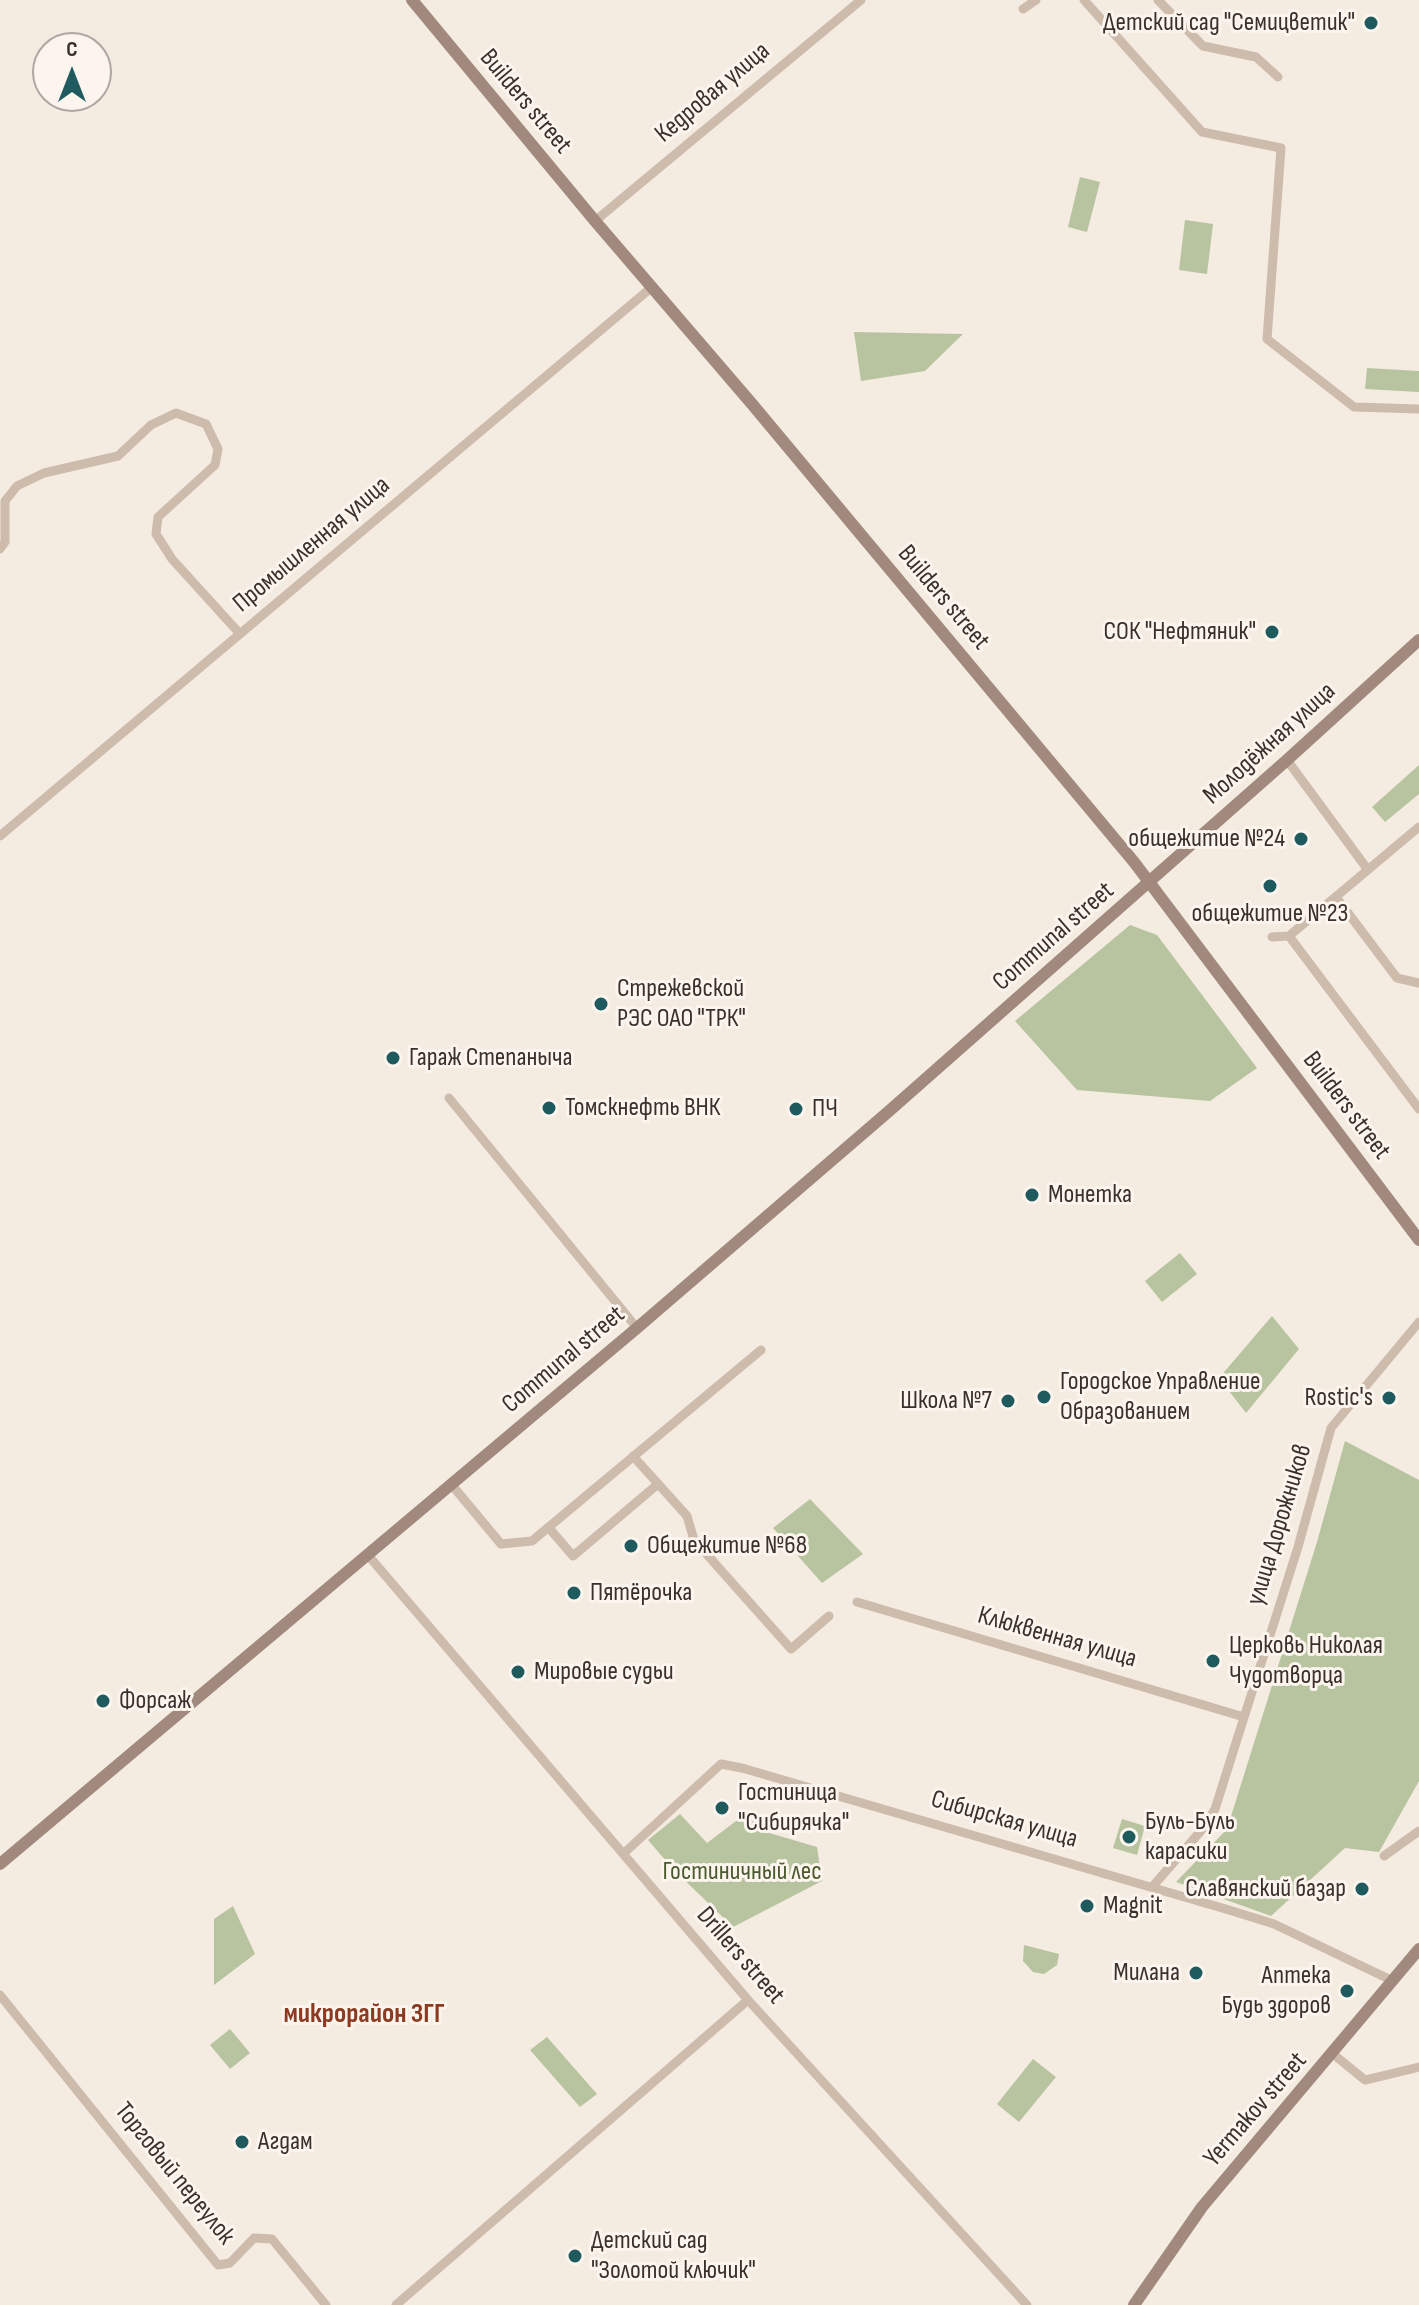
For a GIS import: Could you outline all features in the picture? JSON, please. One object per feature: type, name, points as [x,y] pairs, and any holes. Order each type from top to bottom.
[{"type":"main road","name":"Builders street","points":[[412,0],[1150,881],[1419,1240]]},
{"type":"main road","name":"Молодёжная улица","points":[[1150,881],[1419,640]]},
{"type":"main road","name":"Communal street","points":[[0,1864],[637,1328],[1150,881]]},
{"type":"main road","name":"Yermakov street","points":[[1134,2305],[1202,2207],[1419,1949]]},
{"type":"street","name":"Кедровая улица","points":[[595,221],[861,0]]},
{"type":"street","points":[[1023,9],[1036,0]]},
{"type":"street","points":[[1084,0],[1202,132],[1281,148],[1267,339],[1354,407],[1419,409]]},
{"type":"street","points":[[1158,0],[1203,46],[1256,57],[1278,77]]},
{"type":"street","name":"Промышленная улица","points":[[0,836],[652,287]]},
{"type":"street","points":[[0,549],[5,542],[5,501],[17,486],[44,473],[118,456],[151,425],[176,413],[206,424],[218,449],[215,465],[158,517],[156,534],[172,559],[240,634]]},
{"type":"street","points":[[1287,760],[1368,870]]},
{"type":"street","points":[[1272,937],[1289,936],[1419,827]]},
{"type":"street","points":[[1336,897],[1397,978],[1419,983]]},
{"type":"street","points":[[1289,936],[1419,1109]]},
{"type":"street","points":[[449,1098],[637,1328]]},
{"type":"street","name":"улица Дорожников","points":[[1153,1886],[1206,1825],[1215,1809],[1298,1547],[1331,1428],[1419,1322]]},
{"type":"street","points":[[451,1484],[501,1544],[532,1541],[761,1350]]},
{"type":"street","points":[[633,1456],[687,1516],[694,1540],[791,1649],[829,1616]]},
{"type":"street","points":[[549,1528],[573,1556],[658,1484]]},
{"type":"street","name":"Drillers street","points":[[367,1554],[748,2000],[1027,2305]]},
{"type":"street","name":"Клюквенная улица","points":[[857,1602],[1244,1717]]},
{"type":"street","name":"Сибирская улица","points":[[623,1854],[721,1764],[1153,1886],[1274,1924],[1393,1981]]},
{"type":"street","points":[[1384,1856],[1419,1831]]},
{"type":"street","name":"Торговый переулок","points":[[0,1995],[218,2265],[230,2263],[254,2238],[272,2239],[326,2305]]},
{"type":"street","points":[[396,2305],[748,2000]]},
{"type":"street","points":[[1333,2054],[1365,2080],[1419,2067]]},
{"type":"green space","points":[[1080,177],[1100,182],[1087,232],[1068,227]]},
{"type":"green space","points":[[1185,220],[1213,224],[1207,274],[1179,270]]},
{"type":"green space","points":[[854,332],[963,334],[925,371],[861,381]]},
{"type":"green space","points":[[1367,368],[1419,371],[1419,392],[1365,389]]},
{"type":"green space","points":[[1419,765],[1419,794],[1385,822],[1372,807]]},
{"type":"green space","points":[[1130,925],[1157,935],[1257,1068],[1210,1101],[1077,1090],[1015,1021]]},
{"type":"green space","points":[[1180,1253],[1197,1274],[1162,1302],[1145,1281]]},
{"type":"green space","points":[[1272,1316],[1299,1349],[1246,1413],[1219,1378]]},
{"type":"green space","points":[[1345,1441],[1419,1480],[1419,1781],[1379,1852],[1345,1848],[1271,1916],[1176,1882],[1227,1829],[1317,1542]]},
{"type":"green space","points":[[810,1499],[863,1554],[822,1583],[773,1528]]},
{"type":"green space","name":"Гостиничный лес","points":[[680,1814],[707,1843],[740,1818],[756,1817],[759,1830],[817,1847],[822,1881],[733,1927],[648,1840]]},
{"type":"green space","name":"Буль-Буль карасики","points":[[1122,1819],[1145,1826],[1137,1855],[1113,1848]]},
{"type":"green space","points":[[233,1906],[255,1954],[214,1985],[214,1919]]},
{"type":"green space","points":[[1024,1945],[1059,1954],[1057,1965],[1044,1974],[1033,1972],[1023,1961]]},
{"type":"green space","points":[[230,2029],[250,2053],[230,2069],[210,2045]]},
{"type":"green space","points":[[547,2037],[597,2094],[580,2107],[530,2050]]},
{"type":"green space","points":[[1033,2059],[1056,2077],[1019,2122],[997,2104]]},
{"type":"place","name":"Детский сад \"Семицветик\"","points":[[1371,23]]},
{"type":"place","name":"СОК \"Нефтяник\"","points":[[1272,632]]},
{"type":"place","name":"общежитие №24","points":[[1301,839]]},
{"type":"place","name":"общежитие №23","points":[[1270,886]]},
{"type":"place","name":"Стрежевской РЭС ОАО \"ТРК\"","points":[[601,1004]]},
{"type":"place","name":"Гараж Степаныча","points":[[393,1058]]},
{"type":"place","name":"Томскнефть ВНК","points":[[549,1108]]},
{"type":"place","name":"ПЧ","points":[[796,1109]]},
{"type":"place","name":"Монетка","points":[[1032,1195]]},
{"type":"place","name":"Городское Управление Образованием","points":[[1044,1397]]},
{"type":"place","name":"Rostic's","points":[[1389,1398]]},
{"type":"place","name":"Школа №7","points":[[1008,1401]]},
{"type":"place","name":"Общежитие №68","points":[[631,1546]]},
{"type":"place","name":"Пятёрочка","points":[[574,1593]]},
{"type":"place","name":"Церковь Николая Чудотворца","points":[[1213,1661]]},
{"type":"place","name":"Мировые судьи","points":[[518,1672]]},
{"type":"place","name":"Форсаж","points":[[103,1701]]},
{"type":"place","name":"Гостиница \"Сибирячка\"","points":[[722,1808]]},
{"type":"place","name":"Буль-Буль карасики","points":[[1129,1837]]},
{"type":"place","name":"Славянский базар","points":[[1362,1889]]},
{"type":"place","name":"Magnit","points":[[1087,1906]]},
{"type":"place","name":"Милана","points":[[1196,1973]]},
{"type":"place","name":"Аптека Будь здоров","points":[[1347,1991]]},
{"type":"place","name":"Агдам","points":[[242,2142]]},
{"type":"place","name":"Детский сад \"Золотой ключик\"","points":[[575,2256]]},
{"type":"district","name":"микрорайон 3ГГ","points":[[364,2015]]}]
